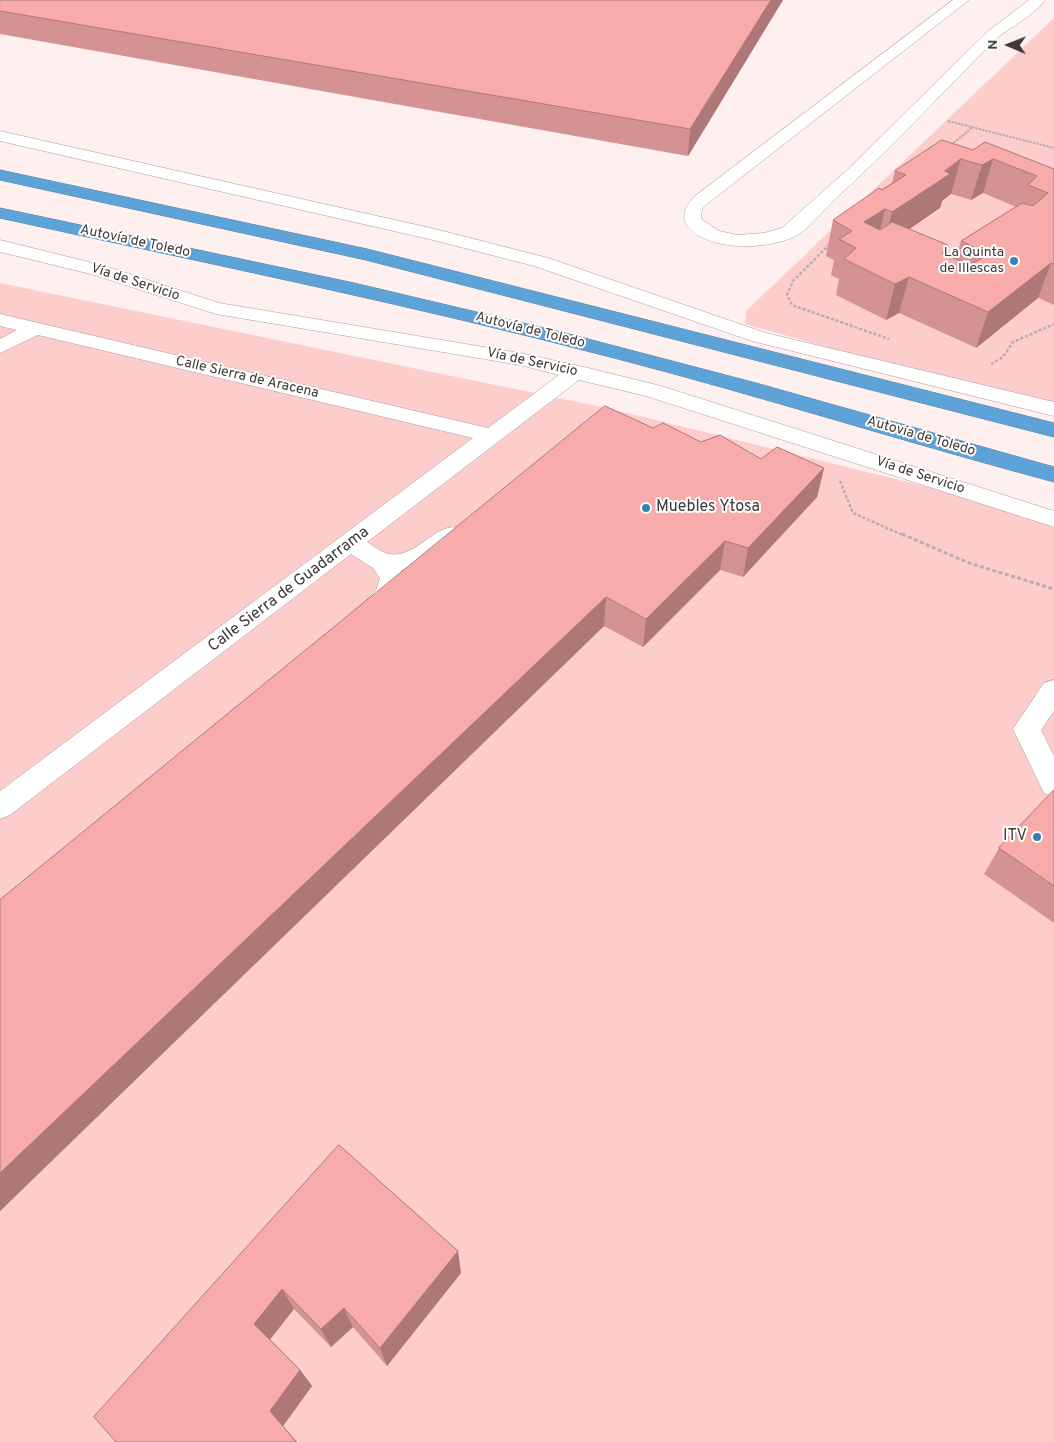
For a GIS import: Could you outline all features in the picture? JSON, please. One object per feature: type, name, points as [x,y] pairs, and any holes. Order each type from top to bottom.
[{"type":"highway","points":[[0,162],[274,224],[367,255]]},
{"type":"highway","points":[[0,174],[367,255],[1054,430]]},
{"type":"highway","name":"Autovía de Toledo","points":[[0,212],[452,312],[692,372],[1054,474]]},
{"type":"highway","points":[[0,225],[306,292],[452,312]]},
{"type":"street","points":[[962,0],[700,200],[694,208],[692,220],[700,230],[726,240],[744,241],[778,236],[789,232],[852,175],[992,35],[1038,0]]},
{"type":"street","points":[[0,136],[416,230],[531,260],[759,337],[1054,409]]},
{"type":"street","name":"Vía de Servicio","points":[[0,246],[98,270],[216,308],[520,359],[653,391],[1054,519]]},
{"type":"street","name":"Calle Sierra de Aracena","points":[[0,320],[494,436]]},
{"type":"street","points":[[0,347],[34,329]]},
{"type":"street","name":"Calle Sierra de Guadarrama","points":[[0,806],[577,372]]},
{"type":"street","points":[[382,562],[409,562],[427,553],[466,523]]},
{"type":"street","points":[[350,626],[387,594],[394,576],[382,562],[351,543]]},
{"type":"street","points":[[1054,690],[1027,729],[1054,785]]},
{"type":"path","points":[[948,121],[1054,148]]},
{"type":"path","points":[[950,146],[972,128]]},
{"type":"path","points":[[832,242],[793,281],[787,295],[792,305],[890,339]]},
{"type":"path","points":[[990,365],[1003,357],[1013,342],[1054,324]]},
{"type":"path","points":[[826,446],[853,513],[969,563],[1054,589]]},
{"type":"shaded area","points":[[1054,18],[1054,208],[975,177],[844,266],[848,284],[836,294],[886,320],[899,313],[975,348],[1038,298],[1054,305],[1054,403],[918,373],[745,324],[746,311]]},
{"type":"shaded area","points":[[983,193],[1026,211],[951,277],[883,247],[940,209],[935,206],[951,194],[971,200]]},
{"type":"shaded area","points":[[0,283],[607,408],[1054,518],[1054,1442],[0,1442]]},
{"type":"building","points":[[0,0],[771,0],[690,129],[0,11]]},
{"type":"building","points":[[942,140],[973,150],[985,142],[1054,169],[1054,264],[1051,263],[988,312],[909,277],[895,284],[844,259],[856,248],[839,239],[852,231],[833,220],[879,188],[882,190],[906,175],[895,171]],"holes":[[[961,159],[982,165],[993,159],[1037,176],[1028,185],[1048,193],[1033,206],[1022,203],[961,241],[989,254],[970,265],[942,253],[948,245],[892,222],[880,230],[864,222],[885,209],[892,212],[950,174],[945,171]]]},
{"type":"building","points":[[605,406],[653,428],[663,423],[701,442],[720,435],[761,459],[777,447],[824,468],[748,548],[725,541],[646,619],[606,597],[0,1173],[0,900]]},
{"type":"building","points":[[1054,790],[1054,886],[999,848]]},
{"type":"building","points":[[339,1145],[458,1251],[380,1348],[344,1308],[321,1329],[282,1289],[254,1324],[300,1370],[270,1411],[296,1442],[116,1442],[94,1417]]},
{"type":"place","name":"La Quinta de Illescas","points":[[1014,261]]},
{"type":"place","name":"Muebles Ytosa","points":[[646,508]]},
{"type":"place","name":"ITV","points":[[1037,837]]}]
